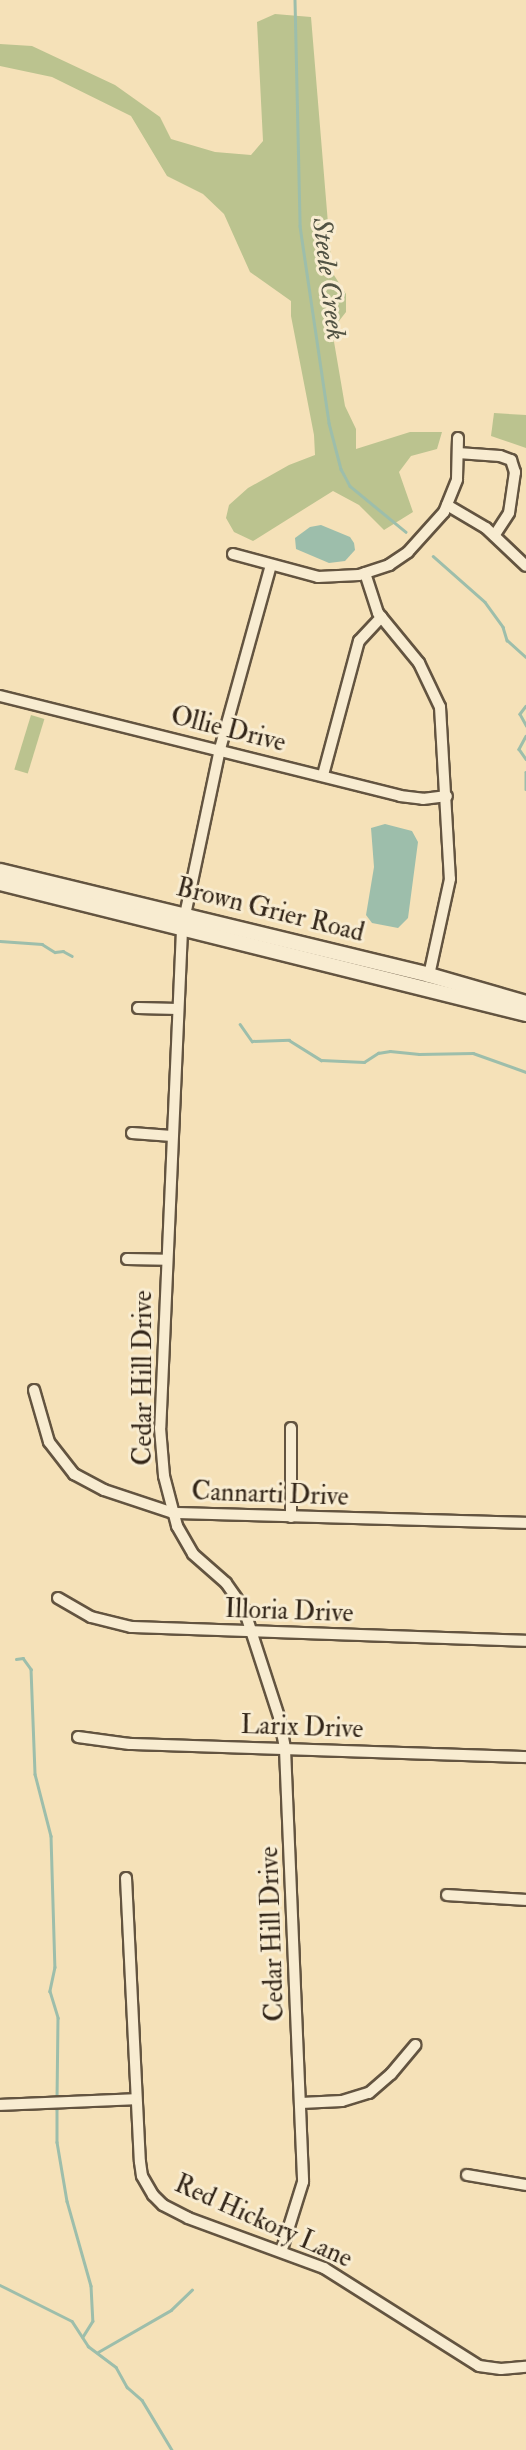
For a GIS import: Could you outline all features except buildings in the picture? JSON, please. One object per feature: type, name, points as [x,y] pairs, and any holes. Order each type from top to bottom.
[{"type":"main road","name":"Brown Grier Road","points":[[0,871],[429,975],[526,1003]]},
{"type":"main road","name":"Brown Grier Road","points":[[0,883],[526,1014]]},
{"type":"main road","points":[[293,958],[319,957],[410,979],[420,980],[429,975]]},
{"type":"street","points":[[233,554],[317,577],[365,573],[388,565],[408,552],[435,525],[447,505],[457,479],[458,438]]},
{"type":"street","points":[[458,453],[500,456],[511,460],[515,472],[509,513],[494,536]]},
{"type":"street","points":[[447,505],[494,536],[526,566]]},
{"type":"street","name":"Cedar Hill Drive","points":[[271,565],[220,749],[182,930],[160,1445],[173,1513],[193,1554],[237,1597],[279,1717],[285,1749],[303,2182],[281,2252]]},
{"type":"street","points":[[365,573],[381,617],[419,663],[436,694],[443,731],[450,878],[429,975]]},
{"type":"street","points":[[323,775],[359,641],[381,617]]},
{"type":"street","name":"Ollie Drive","points":[[0,696],[410,798],[447,796]]},
{"type":"street","points":[[138,1008],[178,1009]]},
{"type":"street","points":[[132,1133],[172,1136]]},
{"type":"street","points":[[127,1259],[166,1260]]},
{"type":"street","name":"Cannarti Drive","points":[[34,1390],[49,1441],[74,1474],[104,1490],[173,1513],[526,1523]]},
{"type":"street","points":[[290,1517],[291,1428]]},
{"type":"street","name":"Illoria Drive","points":[[58,1598],[91,1617],[131,1627],[526,1642]]},
{"type":"street","name":"Larix Drive","points":[[78,1737],[130,1744],[526,1757]]},
{"type":"street","name":"Red Hickory Lane","points":[[126,1878],[139,2162],[142,2176],[153,2194],[173,2211],[334,2274],[479,2366],[501,2370],[526,2367]]},
{"type":"street","points":[[447,1895],[526,1900]]},
{"type":"street","points":[[301,2104],[342,2101],[369,2092],[391,2074],[415,2045]]},
{"type":"street","points":[[0,2105],[135,2099]]},
{"type":"street","points":[[467,2175],[526,2185]]},
{"type":"green space","points":[[275,14],[311,17],[332,272],[346,294],[346,312],[332,330],[345,406],[356,429],[356,449],[410,432],[442,432],[437,449],[411,456],[399,472],[413,512],[384,530],[359,505],[333,491],[253,541],[234,532],[226,518],[229,505],[248,488],[289,465],[315,455],[314,435],[291,316],[291,301],[250,272],[224,214],[203,194],[167,176],[131,116],[52,77],[0,66],[0,44],[32,46],[115,85],[160,117],[171,139],[215,152],[251,155],[263,141],[257,22]]},
{"type":"green space","points":[[494,413],[526,415],[526,448],[491,436]]},
{"type":"green space","points":[[31,715],[44,719],[28,774],[14,770]]},
{"type":"shaded area","points":[[321,525],[350,537],[354,543],[355,550],[345,561],[329,563],[296,549],[295,538],[310,527]]},
{"type":"shaded area","points":[[385,824],[412,831],[418,842],[408,918],[398,928],[372,923],[366,915],[374,867],[371,828]]},
{"type":"waterway","name":"Steele Creek","points":[[295,0],[300,226],[329,423],[341,469],[350,486],[406,532]]},
{"type":"waterway","name":"Steele Creek","points":[[433,556],[485,602],[503,627],[507,640],[526,657]]},
{"type":"waterway","name":"Steele Creek","points":[[526,706],[520,714],[526,725]]},
{"type":"waterway","name":"Steele Creek","points":[[526,736],[519,749],[526,759]]},
{"type":"waterway","name":"Steele Creek","points":[[526,772],[526,789]]},
{"type":"waterway","points":[[0,941],[42,944],[55,952],[63,951],[72,956]]},
{"type":"waterway","points":[[240,1024],[252,1041],[289,1040],[321,1060],[364,1062],[378,1053],[390,1051],[419,1054],[473,1053],[526,1072]]},
{"type":"waterway","points":[[16,1659],[23,1658],[31,1669],[35,1774],[51,1836],[55,1967],[50,1991],[58,2018],[57,2095]]},
{"type":"waterway","points":[[57,2110],[57,2142],[67,2201],[91,2286],[93,2321],[83,2337]]},
{"type":"waterway","points":[[0,2285],[72,2321],[88,2346],[116,2367],[127,2387],[142,2400],[172,2450]]},
{"type":"waterway","points":[[98,2352],[171,2310],[192,2290]]}]
